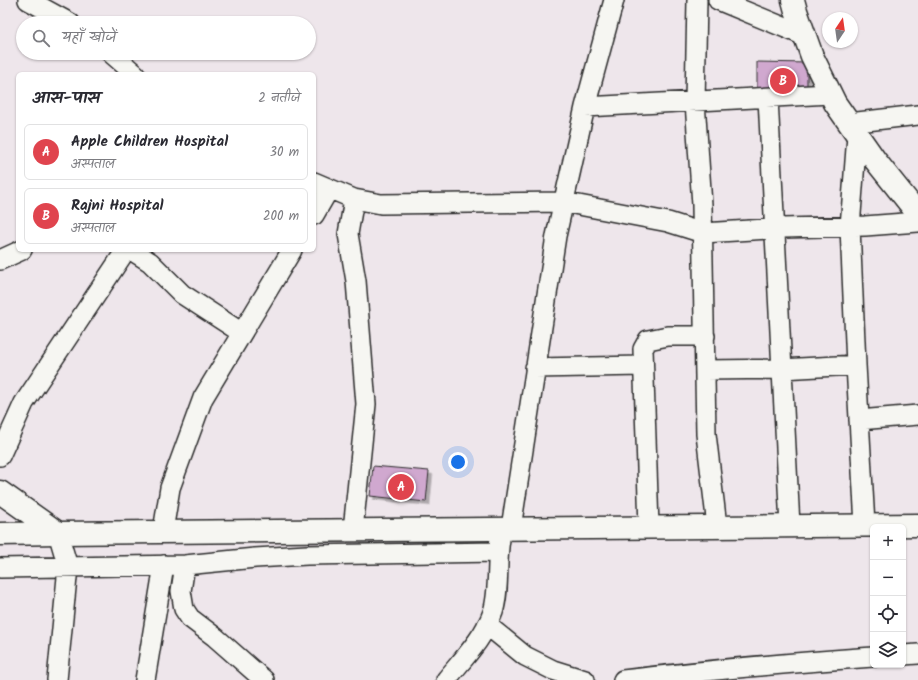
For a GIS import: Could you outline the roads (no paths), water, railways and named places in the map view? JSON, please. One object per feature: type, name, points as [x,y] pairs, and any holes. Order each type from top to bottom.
[{"type":"street","points":[[28,0],[57,16]]},
{"type":"street","points":[[446,680],[474,645],[487,625],[493,612],[496,598],[498,552],[506,528],[544,321],[556,236],[585,107],[614,0]]},
{"type":"street","points":[[697,0],[695,102],[703,233],[706,434],[717,526]]},
{"type":"street","points":[[718,0],[805,36]]},
{"type":"street","points":[[794,0],[796,11],[812,56],[835,103],[875,160],[918,214]]},
{"type":"street","points":[[119,60],[133,72]]},
{"type":"street","points":[[585,107],[830,94]]},
{"type":"street","points":[[768,98],[790,526]]},
{"type":"street","points":[[853,129],[918,114]]},
{"type":"street","points":[[853,129],[850,227],[865,525]]},
{"type":"street","points":[[316,208],[322,185],[354,199],[381,204],[563,202],[668,222],[703,233],[850,227],[918,222]]},
{"type":"street","points":[[353,530],[366,404],[356,281],[348,234],[354,199]]},
{"type":"street","points":[[0,260],[18,252]]},
{"type":"street","points":[[0,456],[24,403],[125,252]]},
{"type":"street","points":[[134,252],[150,262],[182,294],[242,333]]},
{"type":"street","points":[[163,531],[170,488],[203,398],[291,252]]},
{"type":"street","points":[[649,527],[643,350],[648,340],[668,336],[705,336]]},
{"type":"street","points":[[705,370],[781,369],[856,365]]},
{"type":"street","points":[[535,368],[643,366]]},
{"type":"street","points":[[859,420],[918,415]]},
{"type":"street","points":[[0,492],[58,533],[68,567],[56,680]]},
{"type":"street","points":[[0,534],[163,531],[918,524]]},
{"type":"street","points":[[0,568],[185,565],[255,558],[307,555],[498,552]]},
{"type":"street","points":[[145,680],[164,565]]},
{"type":"street","points":[[185,565],[181,591],[184,609],[190,618],[264,680]]},
{"type":"street","points":[[487,625],[526,656],[553,670],[585,680]]},
{"type":"street","points":[[906,655],[918,654]]},
{"type":"street","points":[[623,680],[677,677],[793,662],[870,657]]},
{"type":"place","name":"Rajni Hospital","points":[[783,81]]},
{"type":"place","name":"Apple Children Hospital","points":[[401,487]]}]
